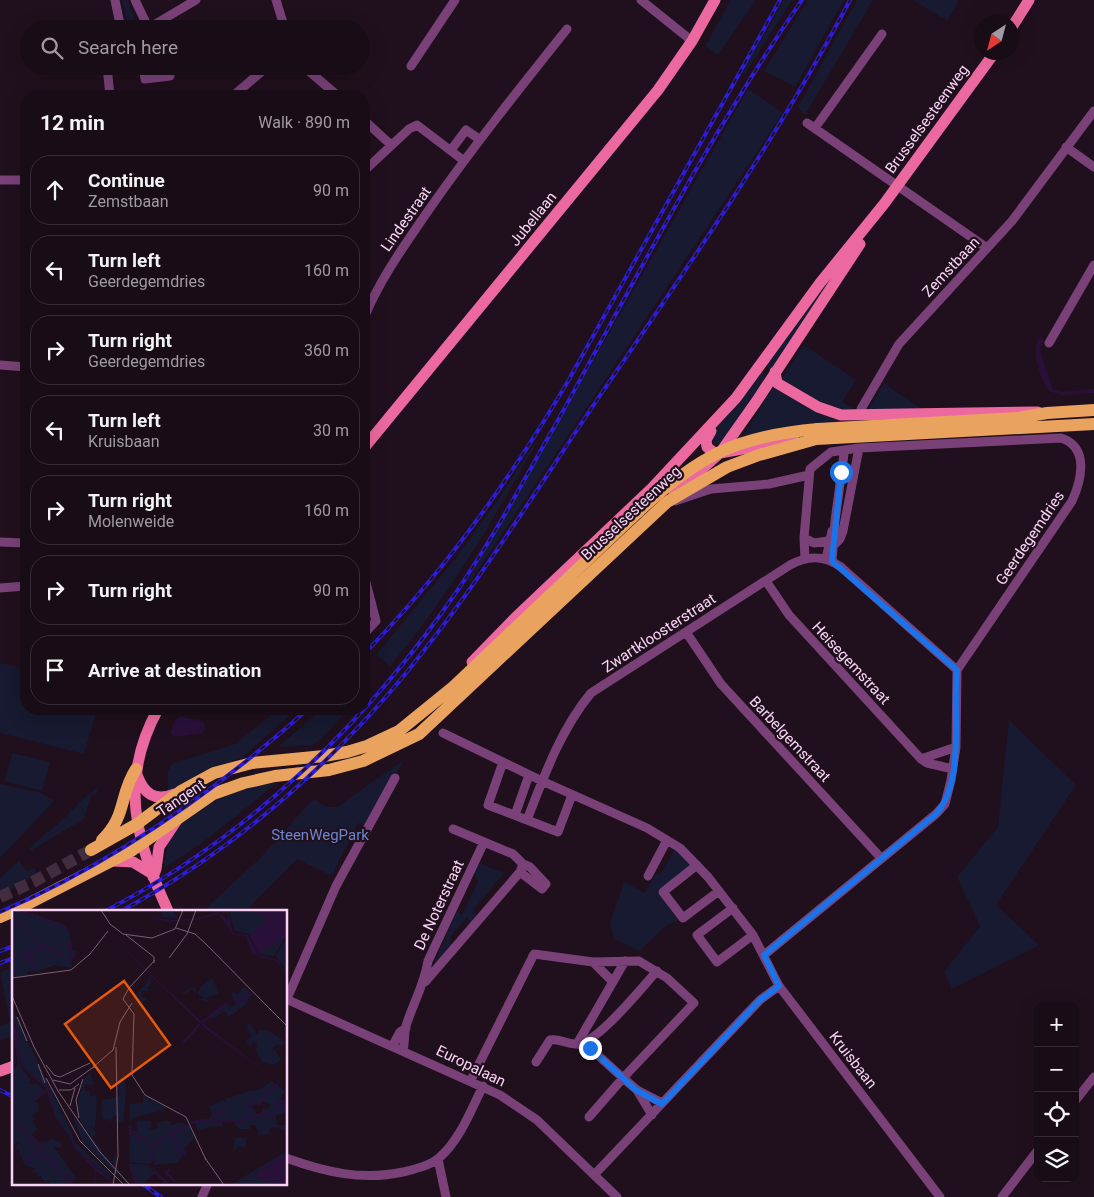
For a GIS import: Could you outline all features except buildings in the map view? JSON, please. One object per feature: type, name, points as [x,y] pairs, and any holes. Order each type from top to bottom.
[{"type":"highway","points":[[673,501],[727,467],[817,434],[1094,410]]},
{"type":"highway","points":[[438,699],[675,479],[712,455],[758,437],[1094,424]]},
{"type":"highway","name":"Brusselsesteenweg","points":[[409,740],[430,726],[673,501]]},
{"type":"highway","name":"Brusselsesteenweg","points":[[399,731],[438,699]]},
{"type":"highway","name":"Tangent","points":[[136,767],[126,785],[124,805],[117,822],[92,850],[137,824],[181,791],[205,776],[230,767],[347,752],[366,746],[399,731]]},
{"type":"highway","name":"Tangent","points":[[16,910],[113,861],[177,820],[208,796],[236,786],[275,776],[329,770],[346,766],[381,754],[409,740]]},
{"type":"highway","name":"Tangent","points":[[0,917],[12,912]]},
{"type":"main road","name":"Jubellaan","points":[[370,441],[644,108],[692,42],[715,0]]},
{"type":"main road","points":[[1019,16],[1029,0]]},
{"type":"main road","name":"Brusselsesteenweg","points":[[438,699],[516,617],[618,522],[736,398],[833,275],[989,60]]},
{"type":"main road","name":"Brusselsesteenweg","points":[[673,501],[700,471],[720,453],[775,372],[833,275]]},
{"type":"main road","points":[[775,372],[774,377],[777,384],[818,407],[841,415],[1020,411],[1047,413]]},
{"type":"main road","points":[[736,398],[706,440],[710,451],[720,453],[795,440],[817,434]]},
{"type":"main road","points":[[685,453],[693,452],[700,455],[703,462],[700,471]]},
{"type":"main road","points":[[155,715],[139,753],[136,767],[137,824],[141,844],[152,875],[168,910]]},
{"type":"main road","points":[[136,767],[140,784],[154,797],[164,798],[181,791]]},
{"type":"main road","points":[[152,875],[156,869],[159,846],[177,820]]},
{"type":"main road","points":[[113,861],[132,862],[152,875]]},
{"type":"main road","points":[[0,1063],[12,1059]]},
{"type":"main road","points":[[0,1071],[12,1067]]},
{"type":"street","points":[[116,0],[120,20]]},
{"type":"street","points":[[136,0],[145,20]]},
{"type":"street","points":[[162,20],[196,0]]},
{"type":"street","points":[[276,0],[283,20]]},
{"type":"street","points":[[411,66],[455,0]]},
{"type":"street","points":[[642,0],[692,42]]},
{"type":"street","name":"Lindestraat","points":[[370,303],[395,256],[463,160],[567,29]]},
{"type":"street","points":[[814,128],[882,34]]},
{"type":"street","points":[[108,75],[109,90]]},
{"type":"street","points":[[144,75],[145,79],[170,75]]},
{"type":"street","points":[[240,90],[258,75]]},
{"type":"street","points":[[314,75],[331,90]]},
{"type":"street","name":"Zemstbaan","points":[[861,409],[899,344],[1022,209],[1094,111]]},
{"type":"street","points":[[807,123],[988,248]]},
{"type":"street","points":[[370,165],[409,129],[417,124],[463,160]]},
{"type":"street","points":[[370,126],[391,145]]},
{"type":"street","points":[[451,150],[466,130],[479,139]]},
{"type":"street","points":[[1066,147],[1094,167]]},
{"type":"street","points":[[0,180],[20,180]]},
{"type":"street","points":[[1049,343],[1094,265]]},
{"type":"street","points":[[0,365],[20,367]]},
{"type":"street","name":"Geerdegemdries","points":[[809,475],[813,465],[827,454],[836,450],[1061,438],[1077,447],[1081,464],[1079,484],[1072,501],[957,670]]},
{"type":"street","points":[[804,538],[814,543],[832,543],[840,539],[859,448]]},
{"type":"street","points":[[829,560],[844,454]]},
{"type":"street","points":[[673,501],[711,490],[769,484],[809,475],[804,559],[829,560],[957,670],[956,747],[945,804],[936,814],[764,955]]},
{"type":"street","points":[[0,542],[20,543]]},
{"type":"street","name":"Zwartkloosterstraat","points":[[542,781],[574,713],[591,693],[766,581],[804,559]]},
{"type":"street","name":"Heisegemstraat","points":[[766,581],[789,615],[921,759],[927,763],[953,769]]},
{"type":"street","points":[[0,588],[20,586]]},
{"type":"street","points":[[370,598],[376,621],[370,628]]},
{"type":"street","name":"Barbelgemstraat","points":[[686,632],[721,684],[881,858]]},
{"type":"street","name":"Kruisbaan","points":[[444,733],[529,775],[647,828],[680,848],[733,908],[753,935],[779,986],[940,1197]]},
{"type":"street","points":[[921,759],[956,747]]},
{"type":"street","points":[[503,762],[488,805],[558,832],[572,794]]},
{"type":"street","points":[[515,815],[529,775]]},
{"type":"street","points":[[288,995],[336,886],[395,778]]},
{"type":"street","points":[[527,820],[542,781]]},
{"type":"street","name":"De Noterstraat","points":[[425,982],[521,868],[513,854],[453,829]]},
{"type":"street","points":[[648,876],[667,840]]},
{"type":"street","name":"De Noterstraat","points":[[403,1050],[407,1037],[406,1028],[425,982],[428,961],[484,842]]},
{"type":"street","points":[[697,865],[663,892],[683,918],[719,891]]},
{"type":"street","points":[[733,908],[697,935],[717,962],[753,935]]},
{"type":"street","points":[[471,1080],[534,954],[593,962],[639,961],[657,971],[694,1004],[589,1116]]},
{"type":"street","points":[[577,1044],[625,961]]},
{"type":"street","points":[[593,962],[612,981]]},
{"type":"street","points":[[577,1044],[594,1038],[657,971]]},
{"type":"street","points":[[595,1174],[760,1000],[779,986]]},
{"type":"street","name":"Europalaan","points":[[288,1001],[471,1080],[517,1105],[595,1174],[616,1197]]},
{"type":"street","name":"De Noterstraat","points":[[393,1045],[400,1032],[406,1028]]},
{"type":"street","points":[[536,1062],[550,1040],[556,1039],[590,1048],[636,1090],[662,1104]]},
{"type":"street","points":[[1079,1096],[1094,1077]]},
{"type":"street","points":[[288,1159],[339,1174],[373,1176],[420,1168],[438,1158],[456,1138],[483,1086]]},
{"type":"street","points":[[636,1090],[652,1115]]},
{"type":"street","points":[[1002,1197],[1034,1155]]},
{"type":"street","points":[[437,1197],[444,1193],[438,1158]]},
{"type":"street","points":[[202,1197],[208,1184]]},
{"type":"green space","points":[[122,0],[128,0],[136,20],[126,20]]},
{"type":"green space","points":[[731,0],[756,0],[718,55],[705,46]]},
{"type":"green space","points":[[784,0],[792,0],[745,74],[742,73]]},
{"type":"green space","points":[[808,0],[844,0],[795,87],[764,71]]},
{"type":"green space","points":[[857,0],[873,0],[805,115],[798,107]]},
{"type":"green space","points":[[913,0],[959,0],[947,21]]},
{"type":"green space","points":[[748,89],[783,113],[470,582],[468,581]]},
{"type":"green space","points":[[827,281],[830,281],[771,372],[765,363]]},
{"type":"green space","points":[[804,345],[856,380],[842,402],[853,408],[851,413],[829,408],[781,379]]},
{"type":"green space","points":[[762,371],[765,377],[763,383],[721,443],[715,444],[712,440],[713,433]]},
{"type":"green space","points":[[884,383],[920,408],[868,411]]},
{"type":"green space","points":[[774,386],[819,413],[849,422],[778,428],[743,436]]},
{"type":"green space","points":[[534,444],[518,476],[485,532],[449,588],[411,641],[390,666],[376,655],[455,559],[498,500]]},
{"type":"green space","points":[[0,663],[20,668],[20,715],[95,715],[84,754],[0,733]]},
{"type":"green space","points":[[271,715],[290,715],[241,758],[205,771],[168,791],[168,771],[172,764],[235,744]]},
{"type":"green space","points":[[315,715],[343,715],[318,742],[311,745],[278,747]]},
{"type":"green space","points":[[1009,720],[1076,785],[996,905],[1039,945],[952,989],[944,972],[980,926],[957,877],[998,827]]},
{"type":"green space","points":[[12,753],[50,762],[42,791],[5,781]]},
{"type":"green space","name":"SteenWegPark","points":[[401,762],[403,764],[390,780],[365,826],[358,823],[332,876],[297,859],[247,910],[204,910],[260,858],[311,801],[316,800],[327,807],[337,807]]},
{"type":"green space","points":[[277,783],[202,843],[164,868],[172,835],[186,819],[210,804],[239,791],[254,786]]},
{"type":"green space","points":[[0,784],[39,792],[54,801],[0,858]]},
{"type":"green space","points":[[98,787],[96,794],[91,795],[84,819],[32,850],[33,852],[29,849],[59,823]]},
{"type":"green space","points":[[675,849],[691,865],[658,891],[678,920],[667,925],[639,951],[614,939],[610,923],[624,882],[645,893],[656,873],[660,875]]},
{"type":"green space","points":[[19,861],[26,871],[34,868],[37,873],[0,897],[0,878]]},
{"type":"green space","points":[[478,863],[504,873],[474,909],[476,916],[470,924],[467,917],[450,937],[451,945],[433,966],[457,911],[462,915],[478,882],[473,874]]},
{"type":"green space","points":[[12,968],[12,1037],[0,1040],[0,1026],[10,1022],[0,972]]},
{"type":"shaded area","points":[[1040,337],[1043,339],[1040,351],[1053,390],[1061,392],[1094,389],[1094,393],[1061,395],[1049,391],[1042,379],[1037,364],[1036,349]]},
{"type":"shaded area","points":[[181,716],[204,722],[205,729],[202,733],[175,737],[170,734],[175,720]]},
{"type":"tunnel","points":[[0,897],[33,882],[91,850]]},
{"type":"railway","points":[[370,648],[448,558],[499,490],[545,419],[567,383],[780,0]]},
{"type":"railway","points":[[370,702],[422,640],[471,571],[558,420],[705,154],[768,50],[802,0]]},
{"type":"railway","points":[[370,714],[420,656],[475,582],[700,248],[793,101],[850,0]]},
{"type":"railway","points":[[0,912],[42,893],[83,871],[162,823],[237,768],[301,715]]},
{"type":"railway","points":[[107,910],[157,882],[207,849],[255,812],[300,773],[358,715]]},
{"type":"railway","points":[[123,910],[196,866],[232,840],[299,785],[369,715]]},
{"type":"railway","points":[[0,951],[12,947]]},
{"type":"railway","points":[[0,963],[12,959]]},
{"type":"railway","points":[[0,1090],[12,1096]]},
{"type":"railway","points":[[142,1184],[161,1197]]},
{"type":"route","points":[[590,1048],[636,1090],[662,1104],[760,1000],[779,986],[777,978],[764,955],[936,814],[945,804],[949,792],[956,747],[957,670],[855,579],[832,561],[841,472]]}]
